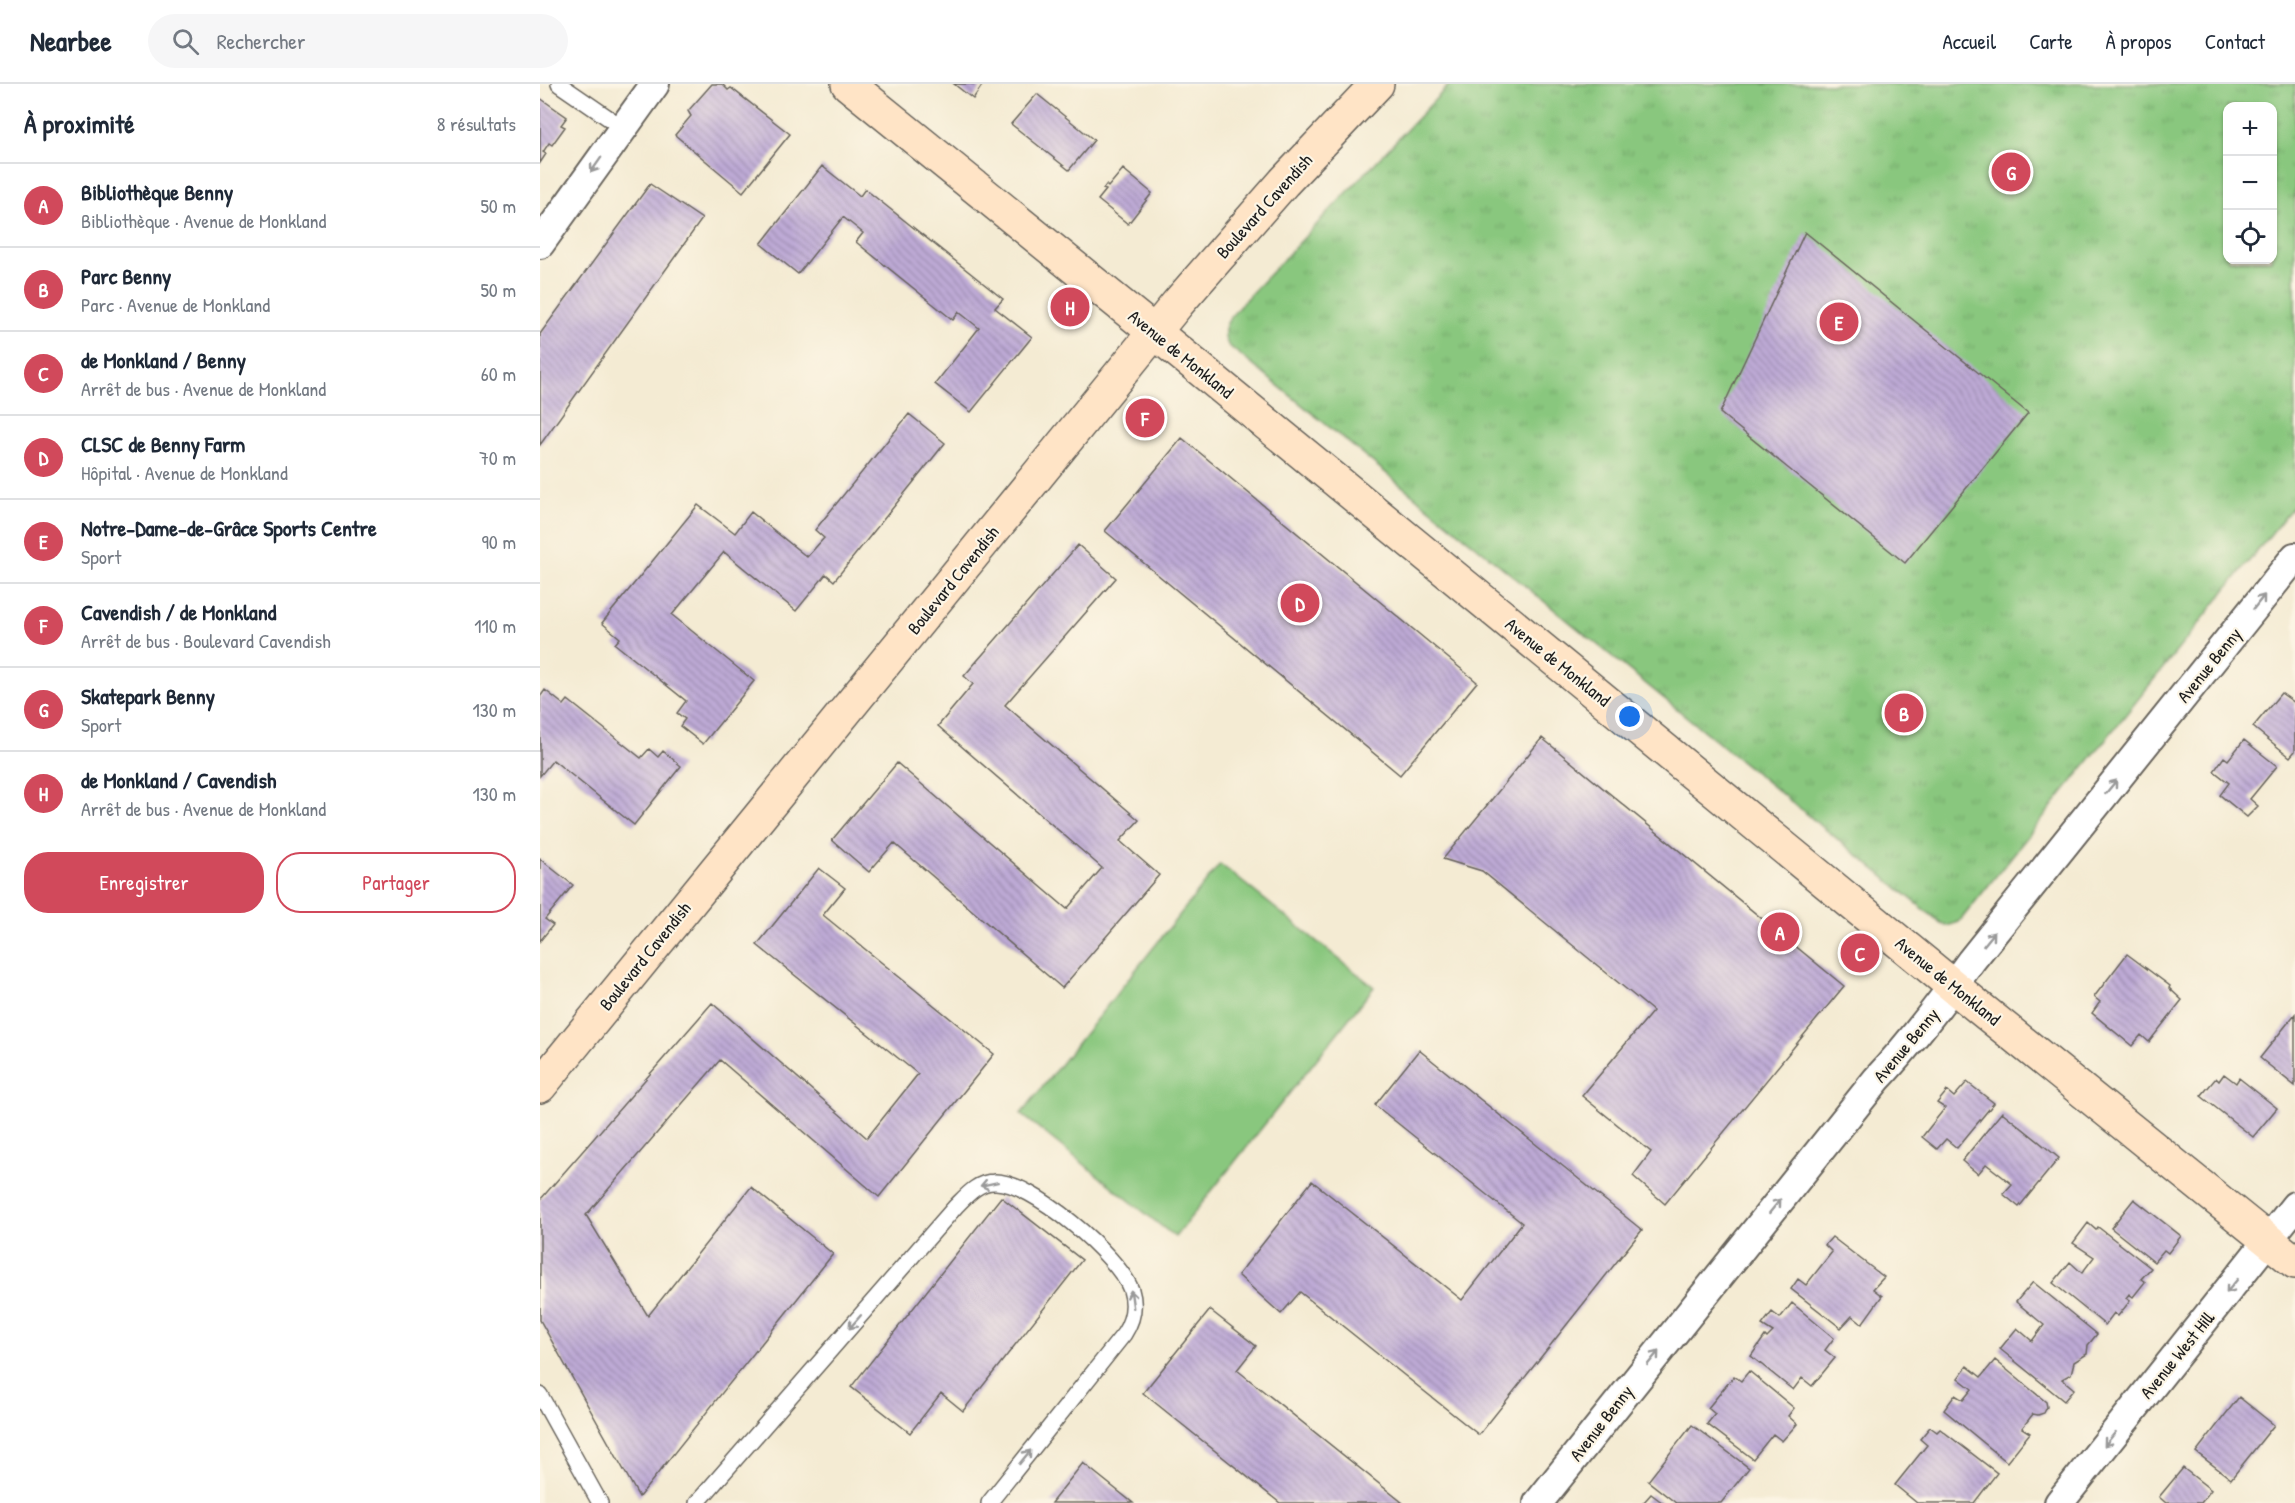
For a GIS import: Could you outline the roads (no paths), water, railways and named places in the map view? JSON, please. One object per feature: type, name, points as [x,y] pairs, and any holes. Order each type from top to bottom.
[{"type":"street","points":[[540,244],[655,84]]},
{"type":"street","name":"Avenue de Monkland","points":[[848,84],[1953,986],[2295,1262]]},
{"type":"street","name":"Boulevard Cavendish","points":[[540,1086],[1187,293],[1284,182],[1377,84]]},
{"type":"street","name":"Avenue Benny","points":[[1538,1503],[1876,1079],[1910,1044],[1938,1009],[1971,961],[2295,557]]},
{"type":"street","name":"Avenue West Hill","points":[[2059,1503],[2295,1206]]},
{"type":"lane","points":[[559,84],[623,128]]},
{"type":"lane","points":[[697,1503],[956,1206],[982,1184],[993,1182],[1016,1186],[1065,1218],[1117,1267],[1126,1279],[1134,1302],[1130,1324],[1124,1334],[989,1503]]},
{"type":"lane","points":[[540,1395],[600,1503]]},
{"type":"place","name":"Skatepark Benny","points":[[2011,172]]},
{"type":"place","name":"de Monkland / Cavendish","points":[[1070,307]]},
{"type":"place","name":"Notre-Dame-de-Grâce Sports Centre","points":[[1839,322]]},
{"type":"place","name":"Cavendish / de Monkland","points":[[1145,418]]},
{"type":"place","name":"CLSC de Benny Farm","points":[[1300,603]]},
{"type":"place","name":"Parc Benny","points":[[1904,713]]},
{"type":"place","name":"Bibliothèque Benny","points":[[1780,932]]},
{"type":"place","name":"de Monkland / Benny","points":[[1860,953]]}]
